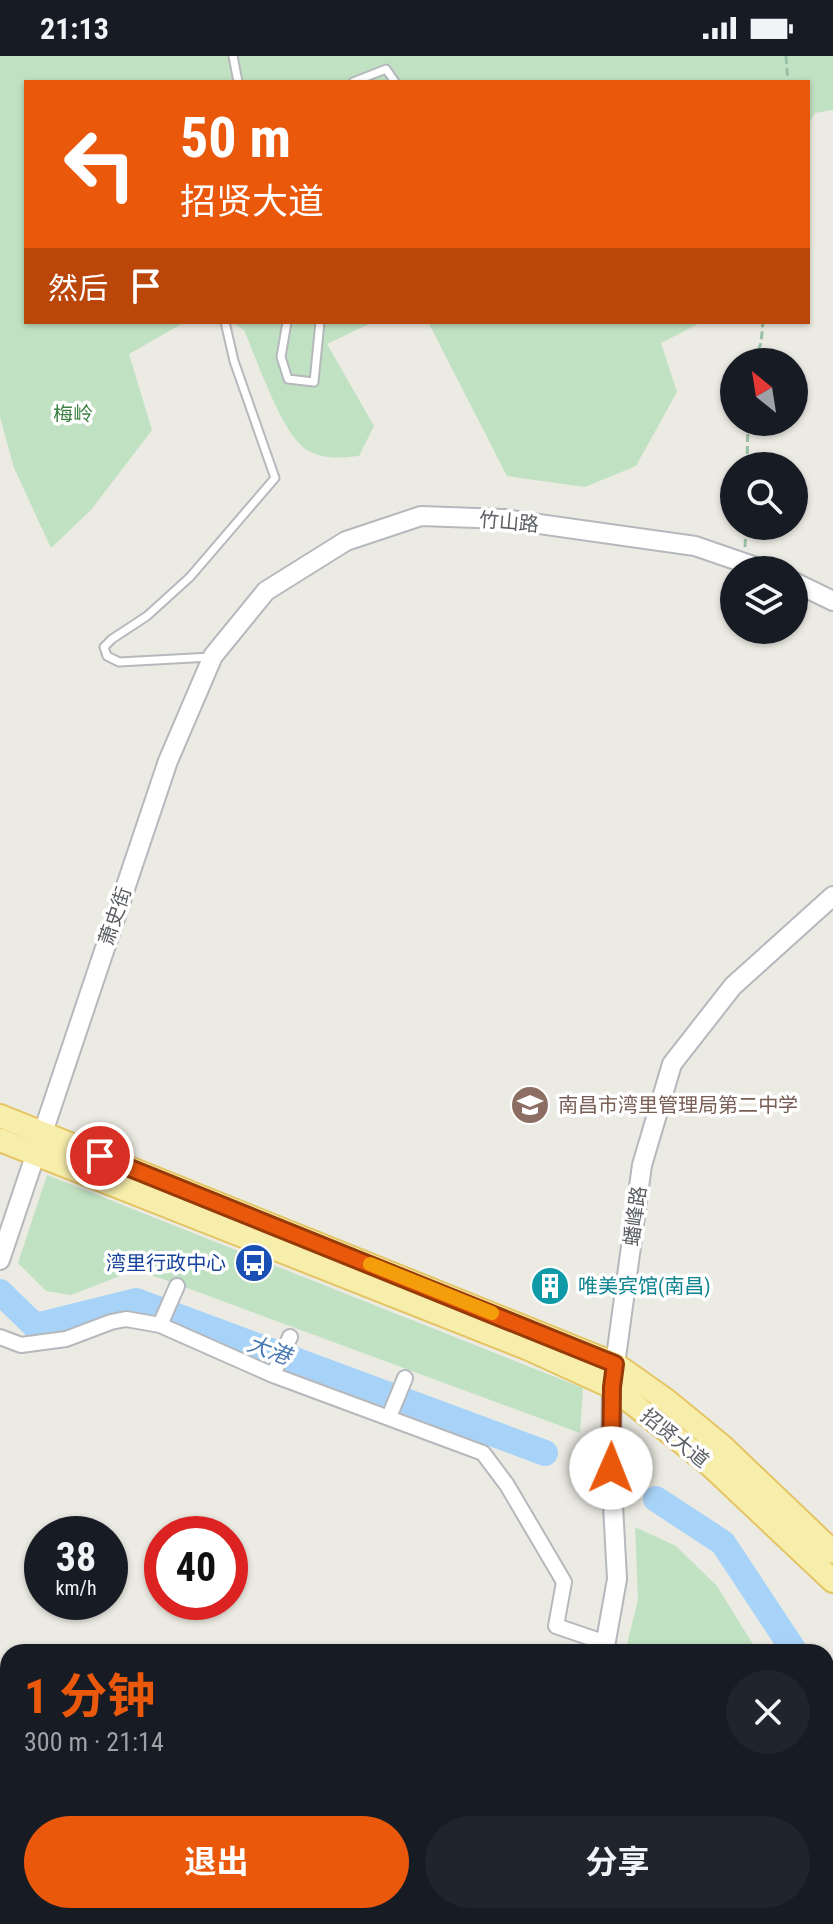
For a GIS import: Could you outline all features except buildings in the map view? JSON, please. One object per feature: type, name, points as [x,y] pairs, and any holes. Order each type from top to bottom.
[{"type":"main road","name":"招贤大道","points":[[0,1116],[615,1364],[666,1400],[722,1446],[833,1552]]},
{"type":"main road","name":"招贤大道","points":[[0,1140],[529,1349],[612,1387],[709,1464],[833,1581]]},
{"type":"street","name":"竹山路","points":[[266,591],[346,541],[421,516],[504,519],[695,546],[724,556]]},
{"type":"street","points":[[808,589],[833,601]]},
{"type":"street","name":"萧史街","points":[[0,1260],[168,761],[213,656],[266,591]]},
{"type":"street","name":"蟠峰路","points":[[606,1644],[617,1579],[611,1468],[612,1387],[642,1165],[672,1064],[733,986],[833,896]]},
{"type":"street","points":[[160,1325],[177,1286]]},
{"type":"street","points":[[0,1337],[21,1345],[66,1339],[126,1319],[160,1325],[273,1375],[483,1453],[507,1485],[564,1582],[556,1626],[598,1644]]},
{"type":"street","points":[[273,1375],[290,1337]]},
{"type":"street","points":[[389,1417],[405,1378]]},
{"type":"lane","points":[[233,56],[238,80]]},
{"type":"lane","points":[[358,80],[386,69],[394,80]]},
{"type":"lane","points":[[213,656],[119,662],[107,656],[104,647],[147,616],[190,577],[275,478],[234,361],[225,324]]},
{"type":"lane","points":[[287,324],[281,357],[288,379],[314,382],[320,324]]},
{"type":"path","points":[[786,56],[788,80]]},
{"type":"path","points":[[759,348],[763,324]]},
{"type":"green space","name":"梅岭","points":[[0,56],[833,56],[833,110],[815,113],[810,121],[810,80],[24,80],[24,324],[182,324],[129,354],[152,430],[91,510],[51,548],[14,468],[0,417]]},
{"type":"green space","points":[[235,324],[369,324],[327,344],[374,426],[359,456],[338,458],[317,455],[295,439],[278,411],[244,330]]},
{"type":"green space","points":[[429,324],[698,324],[661,343],[677,392],[636,466],[585,487],[507,476]]},
{"type":"green space","points":[[47,1175],[583,1388],[580,1433],[160,1278],[133,1271],[71,1295],[46,1291],[18,1263]]},
{"type":"green space","points":[[635,1527],[676,1546],[717,1586],[753,1644],[627,1644],[638,1600]]},
{"type":"waterway","name":"大港","points":[[0,1292],[35,1326],[136,1301],[545,1453]]},
{"type":"waterway","name":"大港","points":[[656,1499],[723,1543],[790,1644]]},
{"type":"slow traffic","points":[[370,1264],[492,1313]]},
{"type":"place","name":"南昌市湾里管理局第二中学","points":[[530,1105]]},
{"type":"place","name":"湾里行政中心","points":[[254,1263]]},
{"type":"place","name":"唯美宾馆(南昌)","points":[[550,1286]]},
{"type":"route","points":[[100,1156],[615,1364],[611,1468]]}]
